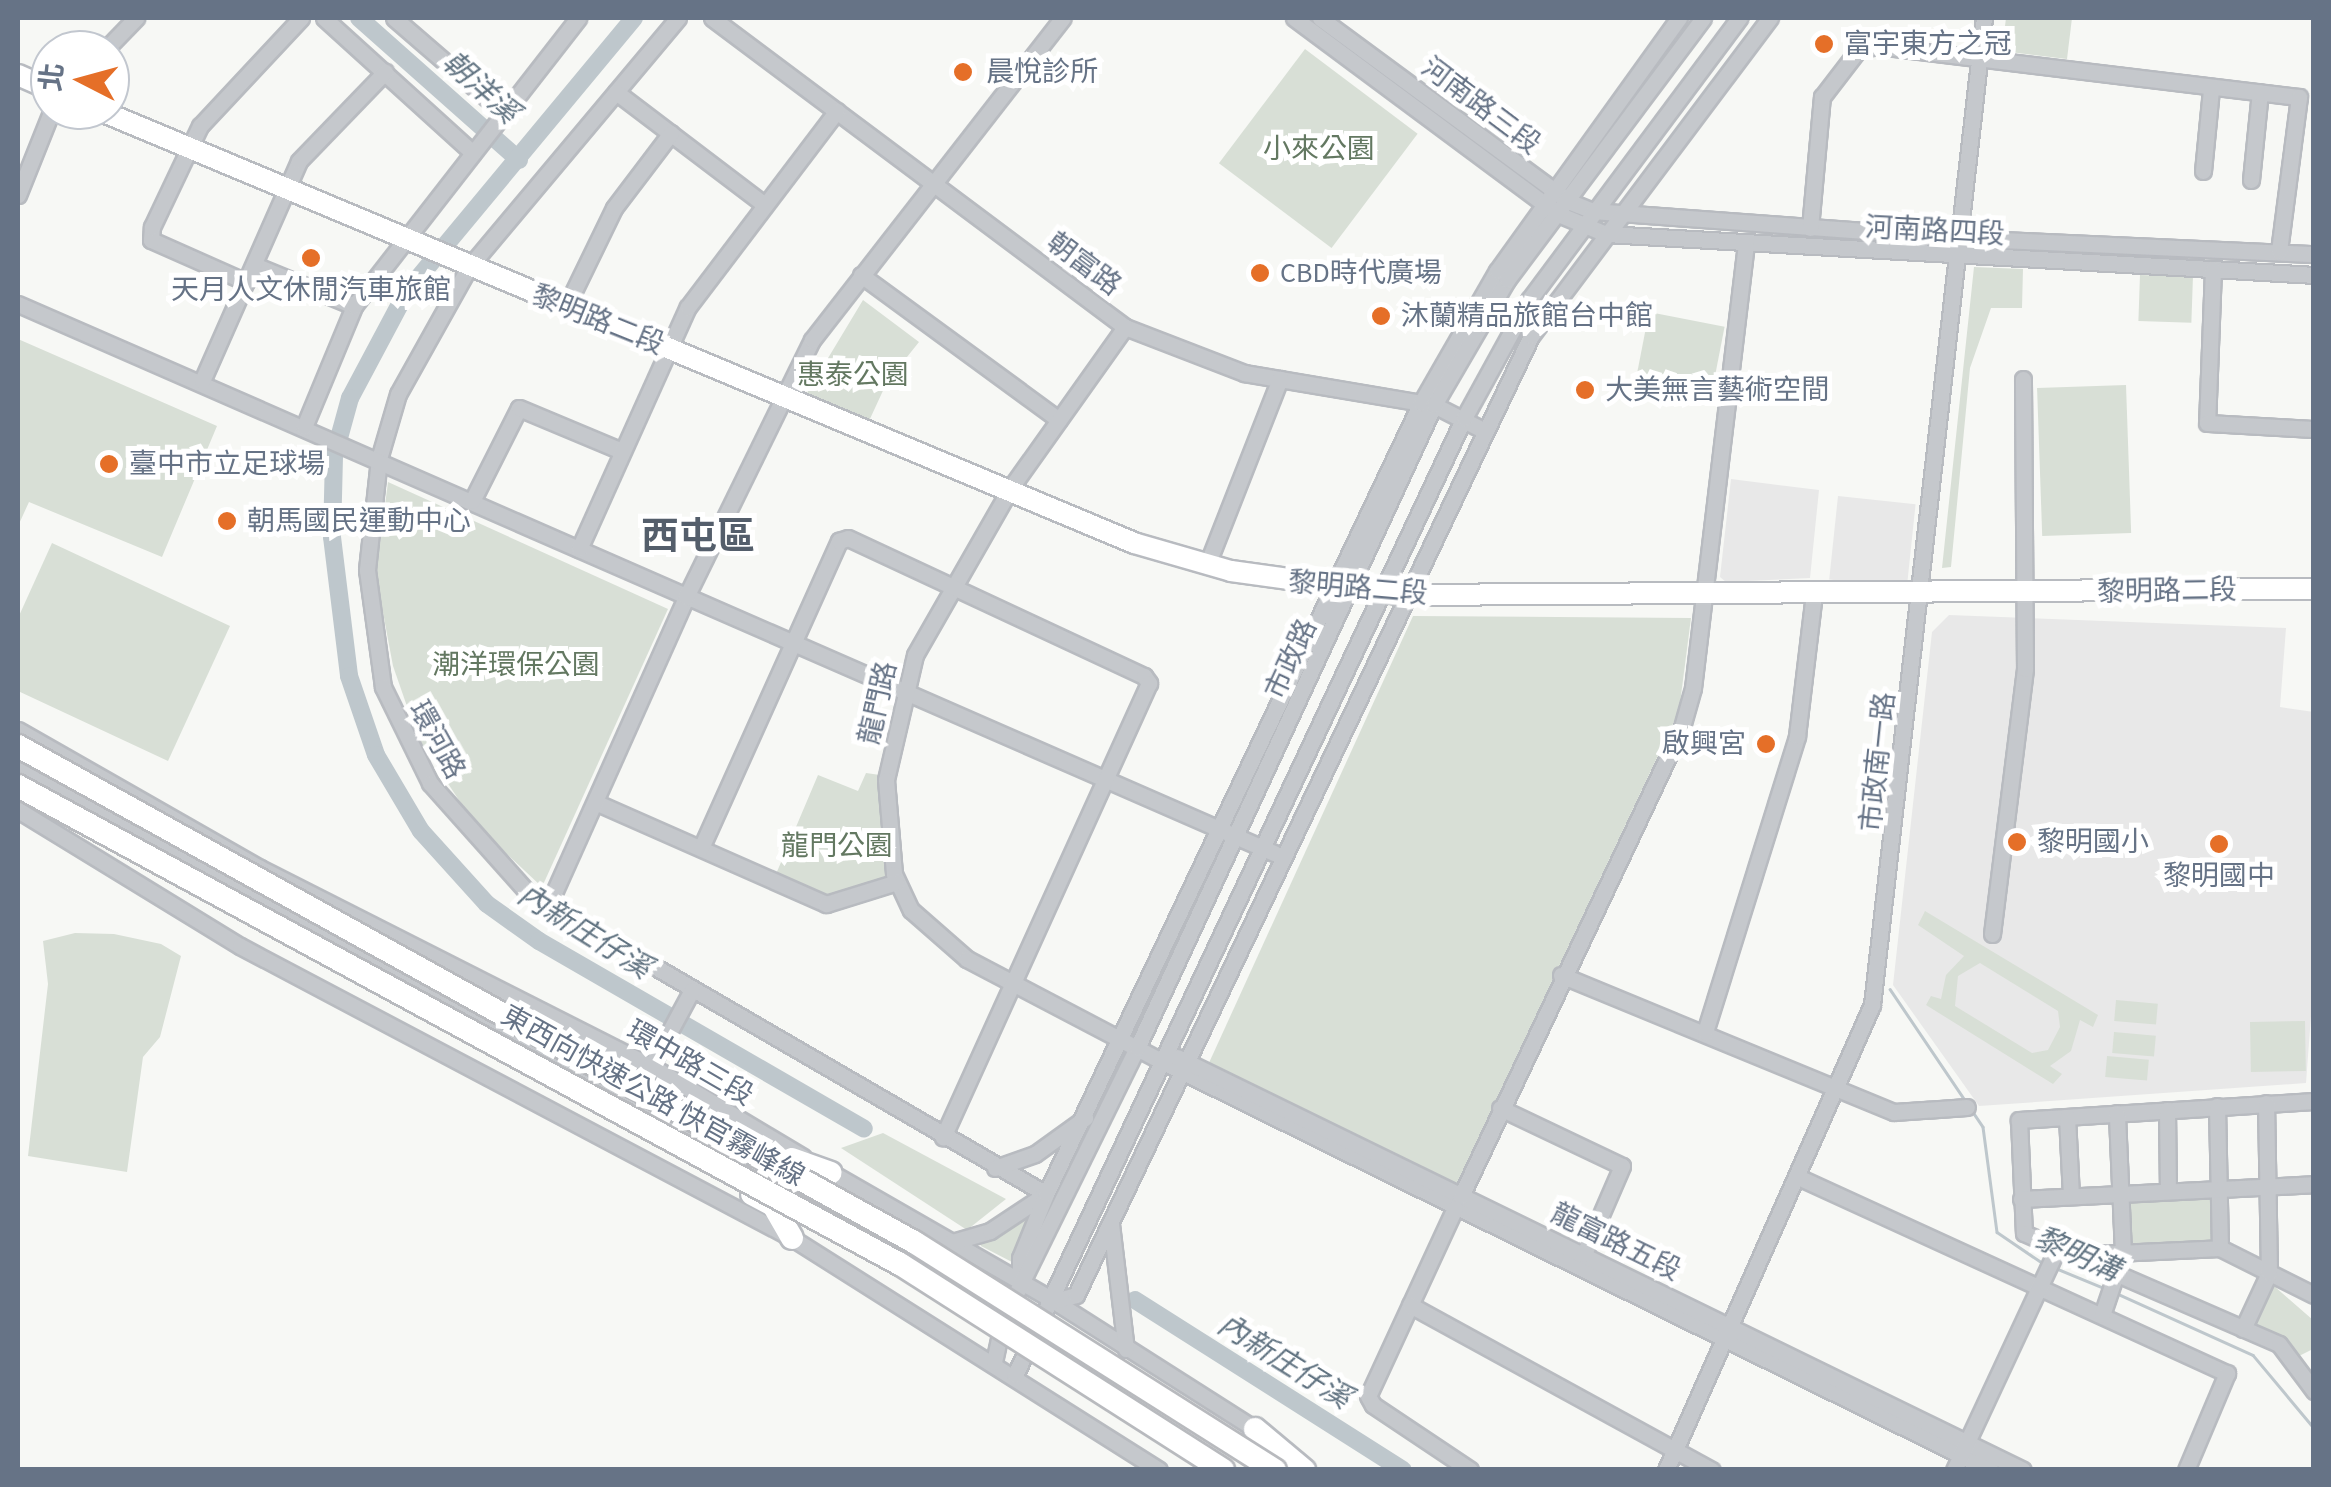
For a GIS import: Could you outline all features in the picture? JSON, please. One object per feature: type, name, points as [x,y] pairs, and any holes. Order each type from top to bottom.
[{"type":"highway","name":"東西向快速公路 快官霧峰線","points":[[18,746],[898,1233],[1275,1470]]},
{"type":"highway","name":"東西向快速公路 快官霧峰線","points":[[18,786],[242,902],[900,1264],[1223,1470]]},
{"type":"highway","points":[[261,882],[280,884],[384,937],[792,1159],[831,1173]]},
{"type":"highway","points":[[242,902],[421,1014],[773,1205],[792,1238]]},
{"type":"highway","points":[[1255,1429],[1304,1470]]},
{"type":"main road","points":[[130,124],[408,242]]},
{"type":"main road","name":"黎明路二段","points":[[408,242],[1134,542],[1207,565],[1343,590],[1395,594],[1707,594],[2314,588]]},
{"type":"street","points":[[246,282],[151,240],[186,148],[301,18]]},
{"type":"street","points":[[324,18],[475,150]]},
{"type":"street","points":[[394,18],[501,117]]},
{"type":"street","points":[[311,431],[354,306],[408,242],[578,18]]},
{"type":"street","name":"環河路","points":[[678,18],[465,265],[398,394],[378,460],[367,570],[370,619],[399,730],[448,808],[501,869],[548,906],[689,996],[1046,1194]]},
{"type":"street","name":"朝富路","points":[[712,18],[1125,326],[1215,363],[1280,379],[1427,404],[1483,430]]},
{"type":"street","points":[[548,906],[781,395],[823,322],[1063,18]]},
{"type":"street","name":"河南路三段","points":[[1294,18],[1322,23],[1563,208],[1621,216]]},
{"type":"street","name":"市政路","points":[[1020,1283],[1020,1258],[1046,1194],[1128,1040],[1229,834],[1466,319],[1548,197],[1679,18]]},
{"type":"street","name":"市政路","points":[[1427,404],[1508,280],[1703,18]]},
{"type":"street","name":"市政路","points":[[1054,1302],[1076,1295],[1282,857],[1395,594],[1464,418],[1529,300],[1739,18]]},
{"type":"street","name":"市政路","points":[[1015,1375],[1054,1302],[1265,850],[1531,336],[1770,18]]},
{"type":"street","name":"市政南一路","points":[[1666,1470],[1872,1005],[1883,951],[1984,18]]},
{"type":"street","points":[[1322,23],[1342,24]]},
{"type":"street","name":"河南路三段","points":[[1342,24],[1548,197]]},
{"type":"street","points":[[1810,228],[1822,97],[1858,50],[1878,46],[2299,97],[2279,252]]},
{"type":"street","points":[[202,381],[299,160],[385,72]]},
{"type":"street","points":[[2202,171],[2211,89]]},
{"type":"street","points":[[616,92],[762,204]]},
{"type":"street","points":[[2251,180],[2260,93]]},
{"type":"street","points":[[579,549],[666,348],[762,204],[837,111]]},
{"type":"street","points":[[18,195],[44,130]]},
{"type":"street","points":[[566,306],[614,208],[671,133]]},
{"type":"street","name":"河南路四段","points":[[1563,208],[1581,227],[1606,234],[1958,259],[2314,275]]},
{"type":"street","name":"河南路四段","points":[[1621,216],[1960,238],[2314,254]]},
{"type":"street","points":[[1470,1470],[1373,1406],[1368,1396],[1562,974],[1682,727],[1707,594],[1746,244]]},
{"type":"street","points":[[254,264],[354,306]]},
{"type":"street","points":[[2212,269],[2207,423],[2314,429]]},
{"type":"street","points":[[860,275],[1059,420]]},
{"type":"street","points":[[18,304],[202,381],[1282,857]]},
{"type":"street","name":"龍門路","points":[[1125,326],[1010,489],[915,655],[886,780],[897,882],[936,938],[1010,982],[1184,1066]]},
{"type":"street","points":[[1207,565],[1280,379]]},
{"type":"street","points":[[1992,934],[2025,669],[2023,379]]},
{"type":"street","points":[[472,501],[519,408],[622,452]]},
{"type":"street","points":[[701,848],[839,541],[848,538],[1144,676],[1149,683],[1010,982],[943,1138]]},
{"type":"street","points":[[1706,1032],[1797,736],[1814,593]]},
{"type":"street","name":"環中路三段","points":[[18,730],[260,868],[652,1066],[1054,1302],[1320,1470]]},
{"type":"street","name":"環中路三段","points":[[18,757],[910,1248],[1005,1315]]},
{"type":"street","name":"環中路三段","points":[[18,770],[814,1204],[1037,1334],[1255,1470]]},
{"type":"street","points":[[595,802],[826,904],[897,882]]},
{"type":"street","points":[[18,810],[240,946],[792,1238],[1015,1375],[1159,1470]]},
{"type":"street","points":[[1562,974],[1894,1112],[1967,1108]]},
{"type":"street","points":[[482,1014],[496,989]]},
{"type":"street","points":[[652,1066],[689,996]]},
{"type":"street","name":"市政路","points":[[994,1362],[1005,1315],[1073,1172],[1128,1040]]},
{"type":"street","name":"龍富路五段","points":[[1184,1066],[1727,1332]]},
{"type":"street","points":[[2314,1101],[2019,1120],[2024,1234],[2074,1255],[2220,1248],[2314,1295]]},
{"type":"street","points":[[2242,1329],[2269,1273],[2266,1103]]},
{"type":"street","points":[[2217,1106],[2220,1248]]},
{"type":"street","points":[[1500,1108],[1622,1166],[1584,1254]]},
{"type":"street","points":[[2166,1110],[2168,1192]]},
{"type":"street","points":[[2103,1313],[2124,1253],[2117,1113]]},
{"type":"street","points":[[996,1168],[1036,1154],[1088,1116]]},
{"type":"street","points":[[2067,1116],[2071,1196]]},
{"type":"street","points":[[949,1243],[990,1231],[1073,1172]]},
{"type":"street","points":[[1798,1178],[2103,1313],[2227,1373],[2186,1470]]},
{"type":"street","points":[[2022,1199],[2314,1184]]},
{"type":"street","name":"龍富路五段","points":[[1458,1202],[1584,1254],[1991,1470]]},
{"type":"street","points":[[1111,1220],[1126,1348]]},
{"type":"street","points":[[1961,1456],[2054,1256]]},
{"type":"street","points":[[2118,1279],[2280,1344],[2314,1391]]},
{"type":"street","points":[[1410,1304],[1712,1470]]},
{"type":"street","name":"環中路三段","points":[[1037,1334],[1240,1470]]},
{"type":"street","name":"龍富路五段","points":[[1961,1456],[2023,1470]]},
{"type":"shaded area","points":[[1731,479],[1819,490],[1810,578],[1726,582],[1720,577]]},
{"type":"shaded area","points":[[1838,496],[1916,504],[1907,588],[1829,580]]},
{"type":"shaded area","points":[[1949,615],[2286,628],[2280,707],[2314,712],[2314,976],[2306,1083],[1979,1106],[1893,985],[1932,632]]},
{"type":"green space","points":[[2006,18],[2072,18],[2067,59],[2002,51]]},
{"type":"green space","name":"小來公園","points":[[1305,49],[1418,134],[1332,248],[1219,163]]},
{"type":"green space","points":[[1974,267],[2023,269],[2022,308],[1991,308],[1970,368],[1951,567],[1942,568]]},
{"type":"green space","points":[[2140,275],[2193,277],[2191,323],[2138,321]]},
{"type":"green space","name":"惠泰公園","points":[[863,300],[919,342],[887,382],[869,421],[807,393]]},
{"type":"green space","points":[[1649,312],[1725,327],[1710,402],[1634,388]]},
{"type":"green space","name":"臺中市立足球場","points":[[18,339],[217,426],[162,557],[29,502],[18,526]]},
{"type":"green space","points":[[2126,385],[2131,533],[2042,536],[2037,388]]},
{"type":"green space","name":"潮洋環保公園","points":[[388,482],[668,609],[542,887],[474,823],[418,738],[393,666],[376,575]]},
{"type":"green space","points":[[52,543],[230,626],[168,761],[18,691],[18,618]]},
{"type":"green space","points":[[1413,616],[1691,618],[1679,711],[1455,1188],[1208,1065]]},
{"type":"green space","name":"龍門公園","points":[[866,773],[880,775],[887,876],[826,899],[776,874],[818,775],[858,791]]},
{"type":"green space","points":[[1925,911],[2098,1015],[2093,1027],[2080,1020],[2071,1051],[2050,1066],[2062,1074],[2053,1084],[1926,1005],[1931,996],[1941,999],[1946,975],[1964,956],[1918,925]],"holes":[[[1980,963],[2058,1011],[2060,1027],[2048,1050],[2032,1053],[1955,1006],[1958,976]]]},
{"type":"green space","points":[[75,933],[114,934],[161,944],[181,956],[160,1037],[143,1057],[127,1172],[28,1156],[48,984],[43,941]]},
{"type":"green space","points":[[2116,1000],[2158,1004],[2156,1025],[2114,1021]]},
{"type":"green space","points":[[2305,1021],[2306,1071],[2251,1072],[2250,1022]]},
{"type":"green space","points":[[2114,1032],[2156,1036],[2154,1057],[2112,1053]]},
{"type":"green space","points":[[2107,1056],[2149,1060],[2147,1081],[2105,1077]]},
{"type":"green space","points":[[883,1133],[1006,1199],[967,1230],[841,1148]]},
{"type":"green space","points":[[2212,1193],[2214,1243],[2125,1246],[2123,1196]]},
{"type":"green space","points":[[1034,1207],[1012,1262],[981,1246],[980,1243]]},
{"type":"green space","points":[[2274,1286],[2313,1320],[2313,1349],[2299,1356],[2282,1336],[2252,1325]]},
{"type":"waterway","name":"朝洋溪","points":[[359,18],[519,160]]},
{"type":"waterway","name":"內新庄仔溪","points":[[634,18],[407,291],[350,398],[334,456],[332,537],[349,676],[376,755],[421,831],[487,904],[539,941],[864,1129]]},
{"type":"waterway","name":"黎明溝","points":[[1890,989],[1983,1127],[1997,1232],[2041,1262]]},
{"type":"waterway","name":"黎明溝","points":[[2053,1267],[2106,1289]]},
{"type":"waterway","name":"黎明溝","points":[[2118,1294],[2253,1355],[2314,1428]]},
{"type":"waterway","name":"內新庄仔溪","points":[[1135,1300],[1403,1470]]},
{"type":"place","name":"富宇東方之冠","points":[[1824,44]]},
{"type":"place","name":"晨悅診所","points":[[963,72]]},
{"type":"place","name":"天月人文休閒汽車旅館","points":[[311,258]]},
{"type":"place","name":"CBD時代廣場","points":[[1260,273]]},
{"type":"place","name":"沐蘭精品旅館台中館","points":[[1381,316]]},
{"type":"place","name":"大美無言藝術空間","points":[[1585,390]]},
{"type":"place","name":"臺中市立足球場","points":[[109,464]]},
{"type":"place","name":"朝馬國民運動中心","points":[[227,521]]},
{"type":"place","name":"啟興宮","points":[[1766,744]]},
{"type":"place","name":"黎明國小","points":[[2017,842]]},
{"type":"place","name":"黎明國中","points":[[2219,844]]},
{"type":"district","name":"西屯區","points":[[698,538]]}]
